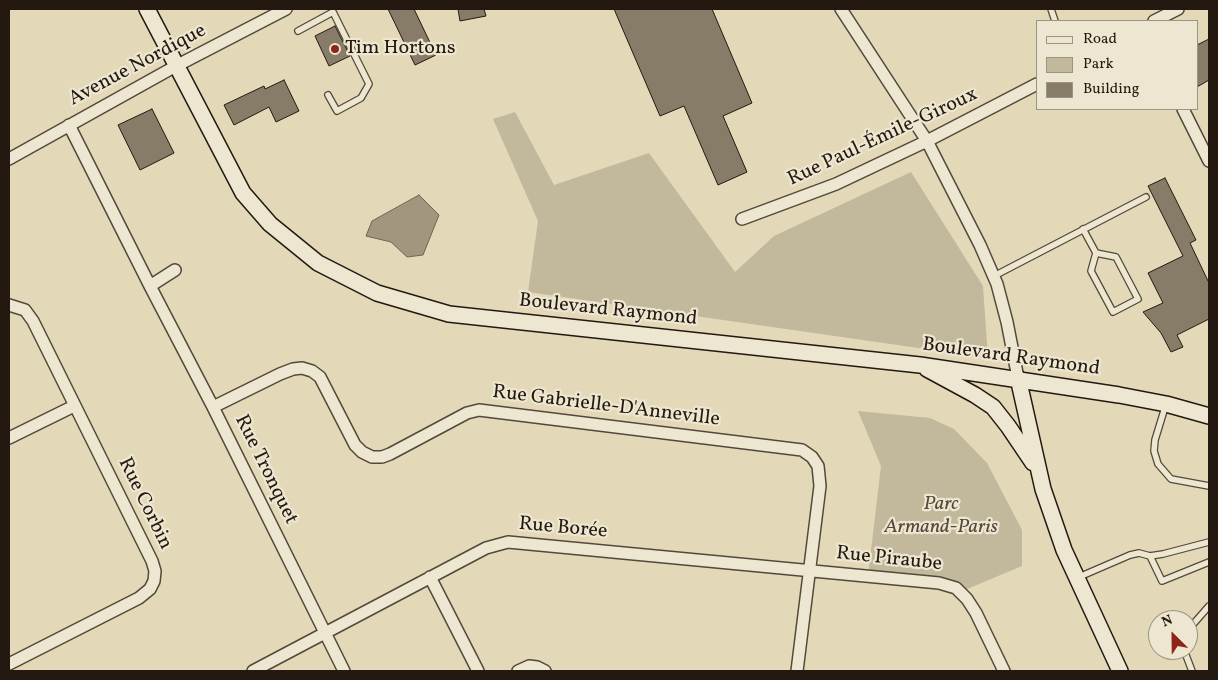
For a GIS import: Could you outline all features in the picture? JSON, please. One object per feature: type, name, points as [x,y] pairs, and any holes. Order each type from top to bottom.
[{"type":"street","name":"Boulevard Raymond","points":[[147,9],[243,193],[270,224],[318,263],[377,293],[449,314],[920,364],[1119,395],[1166,404],[1209,416]]},
{"type":"street","name":"Avenue Nordique","points":[[9,158],[176,66],[286,9]]},
{"type":"street","points":[[842,9],[927,141],[994,276],[1007,322],[1038,471],[1064,550],[1120,671]]},
{"type":"street","points":[[1156,20],[1178,9]]},
{"type":"street","name":"Rue Paul-Émile-Giroux","points":[[742,220],[836,184],[927,141],[1036,85]]},
{"type":"street","points":[[1184,110],[1209,161]]},
{"type":"street","name":"Rue Tronquet","points":[[69,125],[213,407],[344,671]]},
{"type":"street","points":[[150,286],[175,270]]},
{"type":"street","name":"Rue Corbin","points":[[9,305],[25,310],[33,321],[152,561],[155,571],[154,581],[150,589],[139,598],[9,664]]},
{"type":"street","points":[[920,364],[993,407],[1038,471]]},
{"type":"street","name":"Rue Gabrielle-D'Anneville","points":[[213,407],[280,374],[302,368],[312,371],[320,377],[355,445],[362,452],[372,457],[382,457],[390,454],[467,413],[479,410],[802,450],[812,457],[818,466],[820,486],[797,671]]},
{"type":"street","points":[[9,438],[74,406]]},
{"type":"street","name":"Rue Borée","points":[[253,671],[486,548],[508,542],[810,570]]},
{"type":"street","name":"Rue Piraube","points":[[810,570],[939,583],[956,588],[967,599],[976,613],[1004,671]]},
{"type":"street","points":[[430,577],[478,671]]},
{"type":"street","points":[[518,671],[529,666],[545,671]]},
{"type":"lane","points":[[298,31],[333,12],[369,84],[361,98],[337,111],[328,95]]},
{"type":"lane","points":[[994,276],[1146,197]]},
{"type":"lane","points":[[1083,230],[1096,253],[1091,272],[1113,312],[1138,299],[1116,257],[1096,253]]},
{"type":"lane","points":[[1166,404],[1154,440],[1154,451],[1158,464],[1171,479],[1209,486]]},
{"type":"lane","points":[[1076,578],[1130,554],[1139,553],[1150,556],[1209,542]]},
{"type":"lane","points":[[1150,556],[1162,581],[1209,562]]},
{"type":"lane","points":[[1198,619],[1209,606]]},
{"type":"green space","points":[[515,112],[554,185],[649,153],[735,272],[774,236],[911,172],[983,286],[988,358],[528,292],[538,221],[493,119]]},
{"type":"green space","name":"Parc Armand-Paris","points":[[858,411],[930,418],[954,429],[987,463],[1022,530],[1022,566],[960,592],[868,576],[881,466]]},
{"type":"shaded area","points":[[419,195],[439,215],[423,255],[407,257],[391,242],[366,236],[372,221]]},
{"type":"building","points":[[388,9],[414,9],[436,55],[415,65]]},
{"type":"building","points":[[458,9],[484,9],[486,16],[460,21]]},
{"type":"building","points":[[614,9],[712,9],[752,103],[723,116],[747,172],[718,185],[684,106],[660,116]]},
{"type":"building","points":[[335,26],[350,56],[329,66],[315,36]]},
{"type":"building","points":[[1209,39],[1209,80],[1198,86],[1198,44]]},
{"type":"building","points":[[284,80],[299,111],[276,122],[269,107],[234,125],[224,105],[264,86],[265,89]]},
{"type":"building","points":[[152,109],[174,153],[140,170],[118,125]]},
{"type":"building","points":[[1165,178],[1196,240],[1190,243],[1209,283],[1209,319],[1177,335],[1183,347],[1171,352],[1161,333],[1143,312],[1163,303],[1148,273],[1183,256],[1148,186]]},
{"type":"place","name":"Tim Hortons","points":[[335,49]]}]
